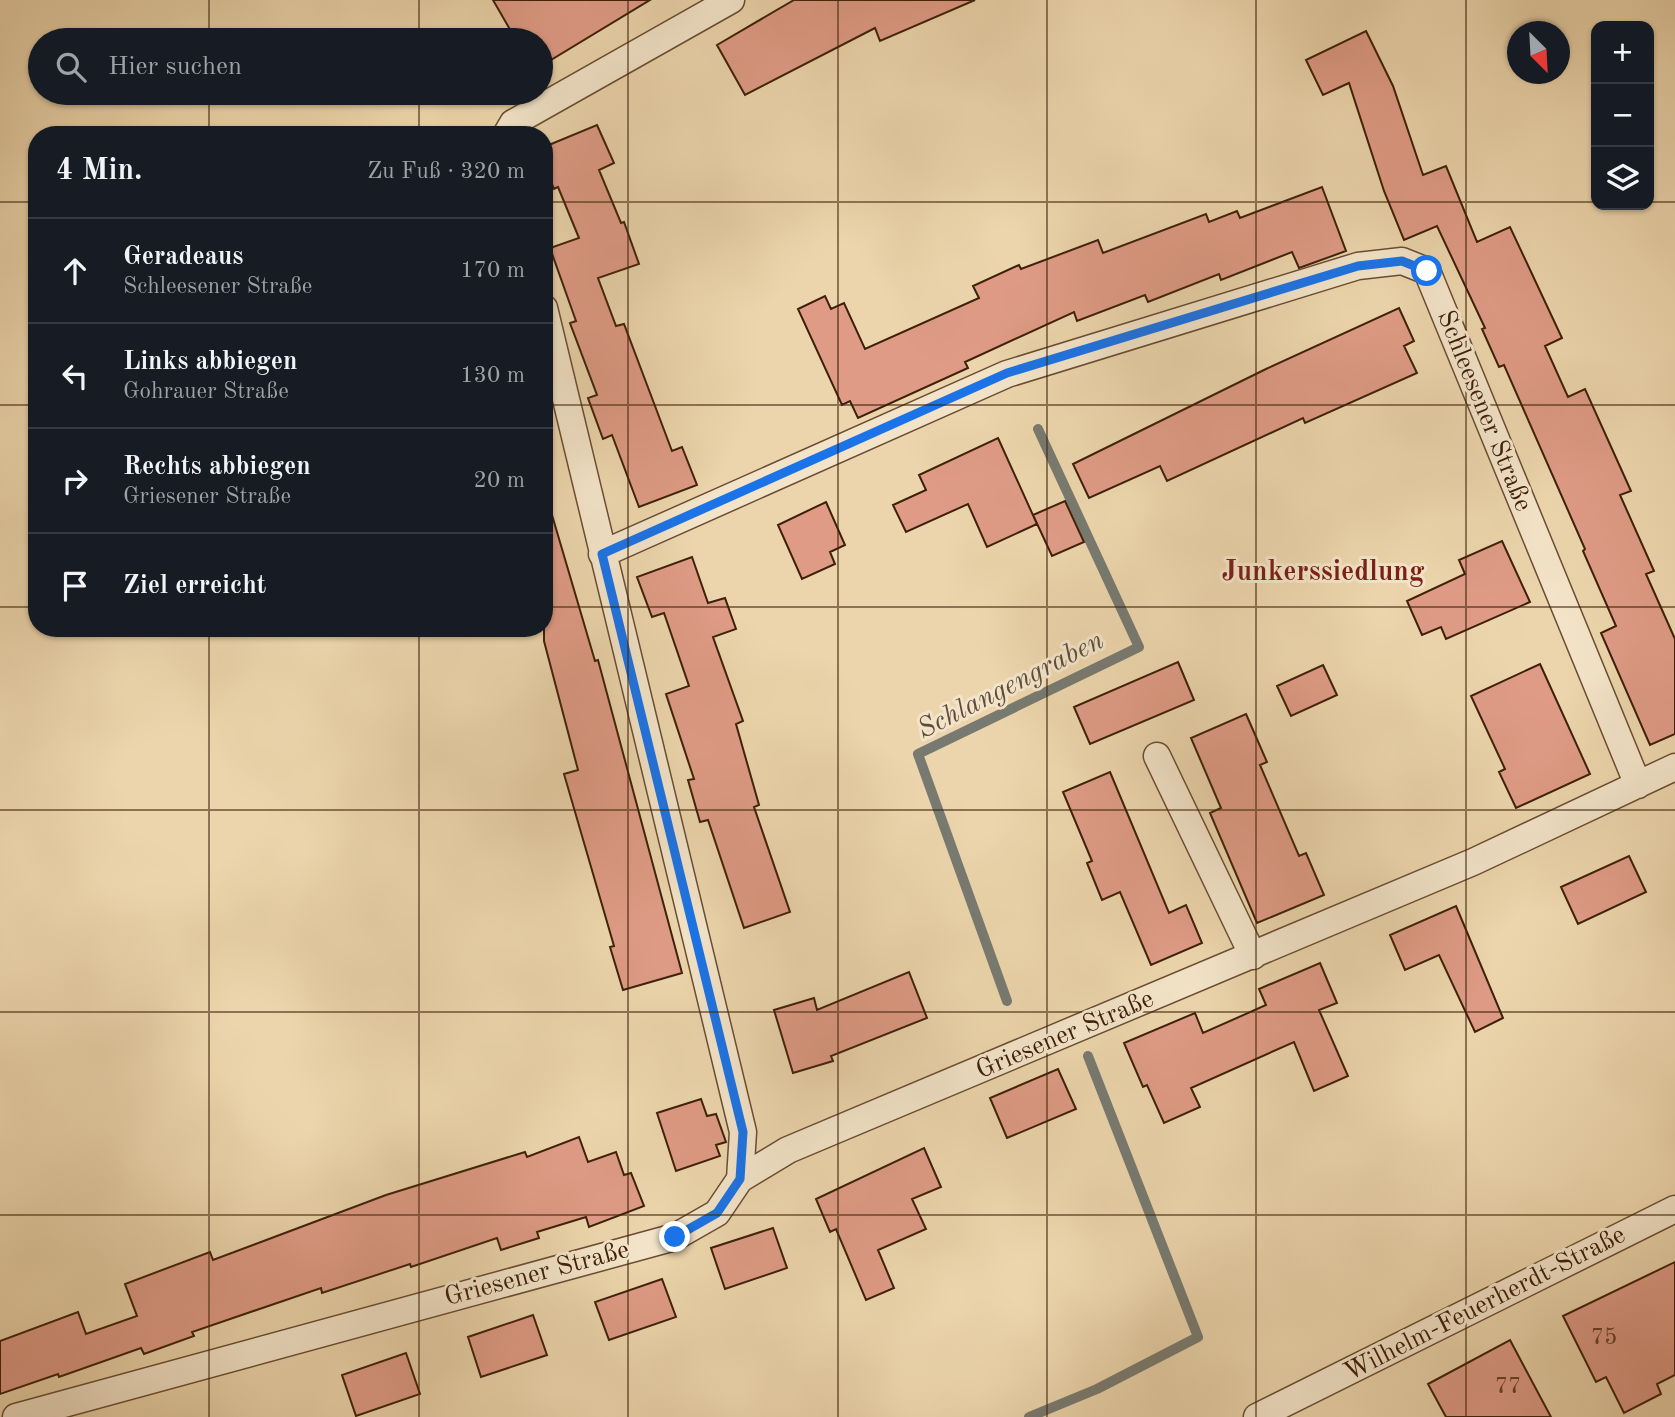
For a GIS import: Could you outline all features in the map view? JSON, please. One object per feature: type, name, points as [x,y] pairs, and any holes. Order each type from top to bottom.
[{"type":"street","points":[[553,100],[731,0]]},
{"type":"street","points":[[511,126],[545,105]]},
{"type":"street","name":"Schleesener Straße","points":[[602,554],[1007,373],[1358,266],[1402,261],[1427,271],[1638,785]]},
{"type":"street","points":[[553,346],[743,1132],[740,1179]]},
{"type":"street","points":[[1157,755],[1253,956]]},
{"type":"street","name":"Griesener Straße","points":[[16,1417],[675,1237],[717,1213],[740,1179],[788,1150],[1473,862],[1675,767]]},
{"type":"street","name":"Wilhelm-Feuerherdt-Straße","points":[[1257,1417],[1675,1209]]},
{"type":"building","points":[[493,0],[650,0],[553,59],[553,28],[509,28]]},
{"type":"building","points":[[794,0],[975,0],[880,41],[875,28],[745,95],[717,45]]},
{"type":"building","points":[[1366,31],[1393,86],[1423,175],[1446,166],[1477,242],[1510,227],[1562,338],[1545,346],[1568,397],[1585,389],[1631,491],[1620,495],[1654,571],[1646,574],[1675,639],[1675,734],[1650,745],[1601,633],[1616,626],[1583,551],[1585,549],[1504,365],[1499,367],[1482,329],[1485,328],[1437,226],[1404,240],[1384,191],[1349,83],[1323,95],[1306,60]]},
{"type":"building","points":[[597,125],[614,163],[599,170],[621,223],[624,222],[639,264],[598,278],[616,326],[624,324],[672,451],[682,447],[697,485],[639,507],[612,435],[603,439],[588,398],[597,395],[570,323],[576,321],[553,256],[553,247],[579,238],[558,187],[554,189],[553,187],[553,143]]},
{"type":"building","points":[[1322,187],[1346,251],[1299,268],[1292,252],[1221,280],[1219,274],[1148,302],[1145,295],[1077,321],[1074,312],[965,362],[968,368],[858,418],[850,401],[842,405],[798,309],[825,296],[831,309],[844,303],[865,349],[979,298],[973,286],[1019,265],[1021,269],[1098,240],[1103,253],[1206,214],[1209,222],[1237,211],[1240,218]]},
{"type":"building","points":[[1399,308],[1414,341],[1404,346],[1417,373],[1305,423],[1303,418],[1167,481],[1160,466],[1089,498],[1073,464],[1266,369]]},
{"type":"building","points":[[998,438],[1037,524],[987,547],[968,504],[906,532],[893,505],[926,490],[919,475]]},
{"type":"building","points":[[1065,501],[1084,542],[1052,556],[1033,515]]},
{"type":"building","points":[[826,502],[845,545],[830,552],[835,564],[802,579],[778,525]]},
{"type":"building","points":[[553,518],[595,661],[598,660],[682,973],[623,990],[610,947],[614,946],[564,774],[578,770],[544,637],[553,637]]},
{"type":"building","points":[[1502,541],[1530,602],[1446,639],[1441,627],[1422,635],[1407,601],[1465,574],[1459,560]]},
{"type":"building","points":[[692,557],[708,603],[725,598],[736,629],[713,637],[743,721],[736,724],[759,805],[754,807],[790,912],[744,928],[708,820],[700,822],[688,780],[694,779],[666,694],[689,686],[664,613],[652,617],[637,577]]},
{"type":"building","points":[[1178,662],[1194,700],[1090,744],[1074,707]]},
{"type":"building","points":[[1540,664],[1590,774],[1516,808],[1499,772],[1505,769],[1471,696]]},
{"type":"building","points":[[1323,665],[1337,695],[1291,716],[1277,686]]},
{"type":"building","points":[[1246,714],[1267,762],[1260,765],[1299,856],[1306,853],[1324,895],[1257,923],[1210,813],[1221,808],[1191,738]]},
{"type":"building","points":[[1110,772],[1169,913],[1186,905],[1202,943],[1151,965],[1120,892],[1102,900],[1087,863],[1092,861],[1063,792]]},
{"type":"building","points":[[1629,856],[1646,892],[1578,924],[1561,887]]},
{"type":"building","points":[[1456,906],[1503,1018],[1475,1032],[1439,955],[1405,970],[1390,935]]},
{"type":"building","points":[[1320,963],[1337,1003],[1319,1010],[1348,1076],[1314,1091],[1294,1042],[1191,1088],[1200,1107],[1164,1123],[1147,1085],[1143,1087],[1124,1043],[1195,1013],[1203,1033],[1266,1005],[1259,989]]},
{"type":"building","points":[[909,972],[927,1018],[831,1056],[833,1061],[793,1073],[774,1010],[814,998],[817,1010]]},
{"type":"building","points":[[1058,1069],[1076,1109],[1007,1138],[990,1098]]},
{"type":"building","points":[[701,1099],[707,1116],[716,1114],[726,1142],[716,1145],[720,1156],[676,1171],[657,1113]]},
{"type":"building","points":[[579,1137],[588,1162],[616,1152],[624,1175],[631,1173],[644,1206],[589,1227],[586,1217],[537,1232],[539,1238],[501,1250],[497,1238],[322,1293],[321,1288],[192,1332],[194,1336],[144,1354],[141,1348],[59,1377],[58,1374],[0,1394],[0,1341],[78,1312],[86,1334],[137,1316],[125,1284],[210,1252],[213,1260],[386,1195],[525,1152],[527,1157]]},
{"type":"building","points":[[924,1148],[941,1187],[912,1199],[926,1229],[878,1250],[894,1288],[866,1300],[836,1229],[830,1232],[816,1199]]},
{"type":"building","points":[[773,1228],[787,1268],[725,1289],[711,1248]]},
{"type":"building","points":[[1675,1262],[1675,1375],[1657,1384],[1661,1394],[1624,1413],[1606,1377],[1596,1382],[1563,1316]]},
{"type":"building","points":[[662,1279],[676,1317],[609,1340],[595,1302]]},
{"type":"building","points":[[533,1315],[547,1355],[481,1377],[468,1337]]},
{"type":"building","points":[[1510,1340],[1551,1417],[1446,1417],[1428,1384]]},
{"type":"building","points":[[406,1353],[420,1394],[356,1416],[342,1375]]},
{"type":"waterway","name":"Schlangengraben","points":[[1007,1001],[918,754],[1139,647],[1038,429]]},
{"type":"waterway","name":"Schlangengraben","points":[[1029,1417],[1097,1389],[1198,1337],[1088,1056]]},
{"type":"district","name":"Junkerssiedlung","points":[[1323,573]]},
{"type":"route","points":[[675,1237],[717,1213],[740,1179],[743,1132],[602,554],[1007,373],[1358,266],[1402,261],[1427,271]]}]
